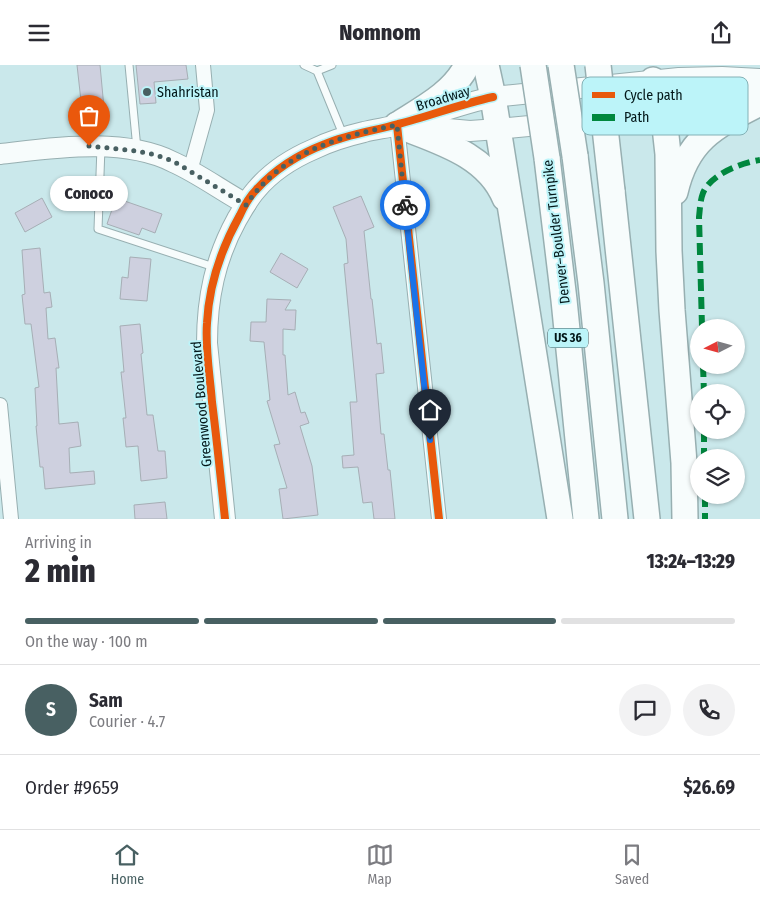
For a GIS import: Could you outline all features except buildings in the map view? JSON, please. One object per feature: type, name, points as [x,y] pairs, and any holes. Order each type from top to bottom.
[{"type":"highway","points":[[397,125],[441,96],[460,77],[467,65]]},
{"type":"highway","points":[[486,65],[493,97],[560,519]]},
{"type":"highway","name":"Denver–Boulder Turnpike","points":[[533,65],[547,158],[564,300],[586,519]]},
{"type":"highway","points":[[561,65],[591,283],[615,519]]},
{"type":"highway","points":[[748,109],[760,103]]},
{"type":"highway","points":[[397,125],[465,154],[484,168],[500,188],[512,217]]},
{"type":"highway","points":[[606,135],[647,519]]},
{"type":"highway","points":[[666,135],[672,310],[684,463],[685,519]]},
{"type":"highway","points":[[669,226],[678,179],[689,154],[707,135]]},
{"type":"street","points":[[190,171],[207,110],[204,65]]},
{"type":"street","name":"Broadway","points":[[246,205],[255,191],[271,175],[288,163],[312,149],[345,137],[397,125],[472,101],[582,88]]},
{"type":"street","name":"Broadway","points":[[397,125],[470,131],[582,120]]},
{"type":"street","points":[[397,125],[439,519]]},
{"type":"street","points":[[0,154],[89,146],[137,151],[173,161],[246,205]]},
{"type":"street","name":"Greenwood Boulevard","points":[[225,519],[207,343],[207,323],[216,268],[232,229],[246,205]]},
{"type":"street","points":[[0,405],[11,519]]},
{"type":"lane","points":[[129,65],[137,151]]},
{"type":"lane","points":[[304,65],[317,71],[345,137]]},
{"type":"lane","points":[[317,71],[332,65]]},
{"type":"lane","points":[[101,147],[98,229],[216,268]]},
{"type":"marked path","points":[[702,319],[699,217],[703,193],[707,186],[720,175],[736,167],[760,160]]},
{"type":"marked path","points":[[703,374],[704,384]]},
{"type":"marked path","points":[[704,439],[704,449]]},
{"type":"marked path","points":[[705,504],[705,519]]},
{"type":"cycle path","points":[[225,519],[208,363],[207,323],[210,294],[217,267],[227,241],[247,202],[263,182],[279,169],[315,148],[343,138],[493,97]]},
{"type":"cycle path","points":[[397,125],[439,519]]},
{"type":"way so far","points":[[89,146],[137,151],[173,161],[246,205],[255,191],[271,175],[312,149],[365,131],[397,125],[405,205]]},
{"type":"place","name":"Shahristan","points":[[147,92]]},
{"type":"place","name":"Conoco","points":[[89,146]]},
{"type":"route","points":[[405,205],[430,440]]}]
